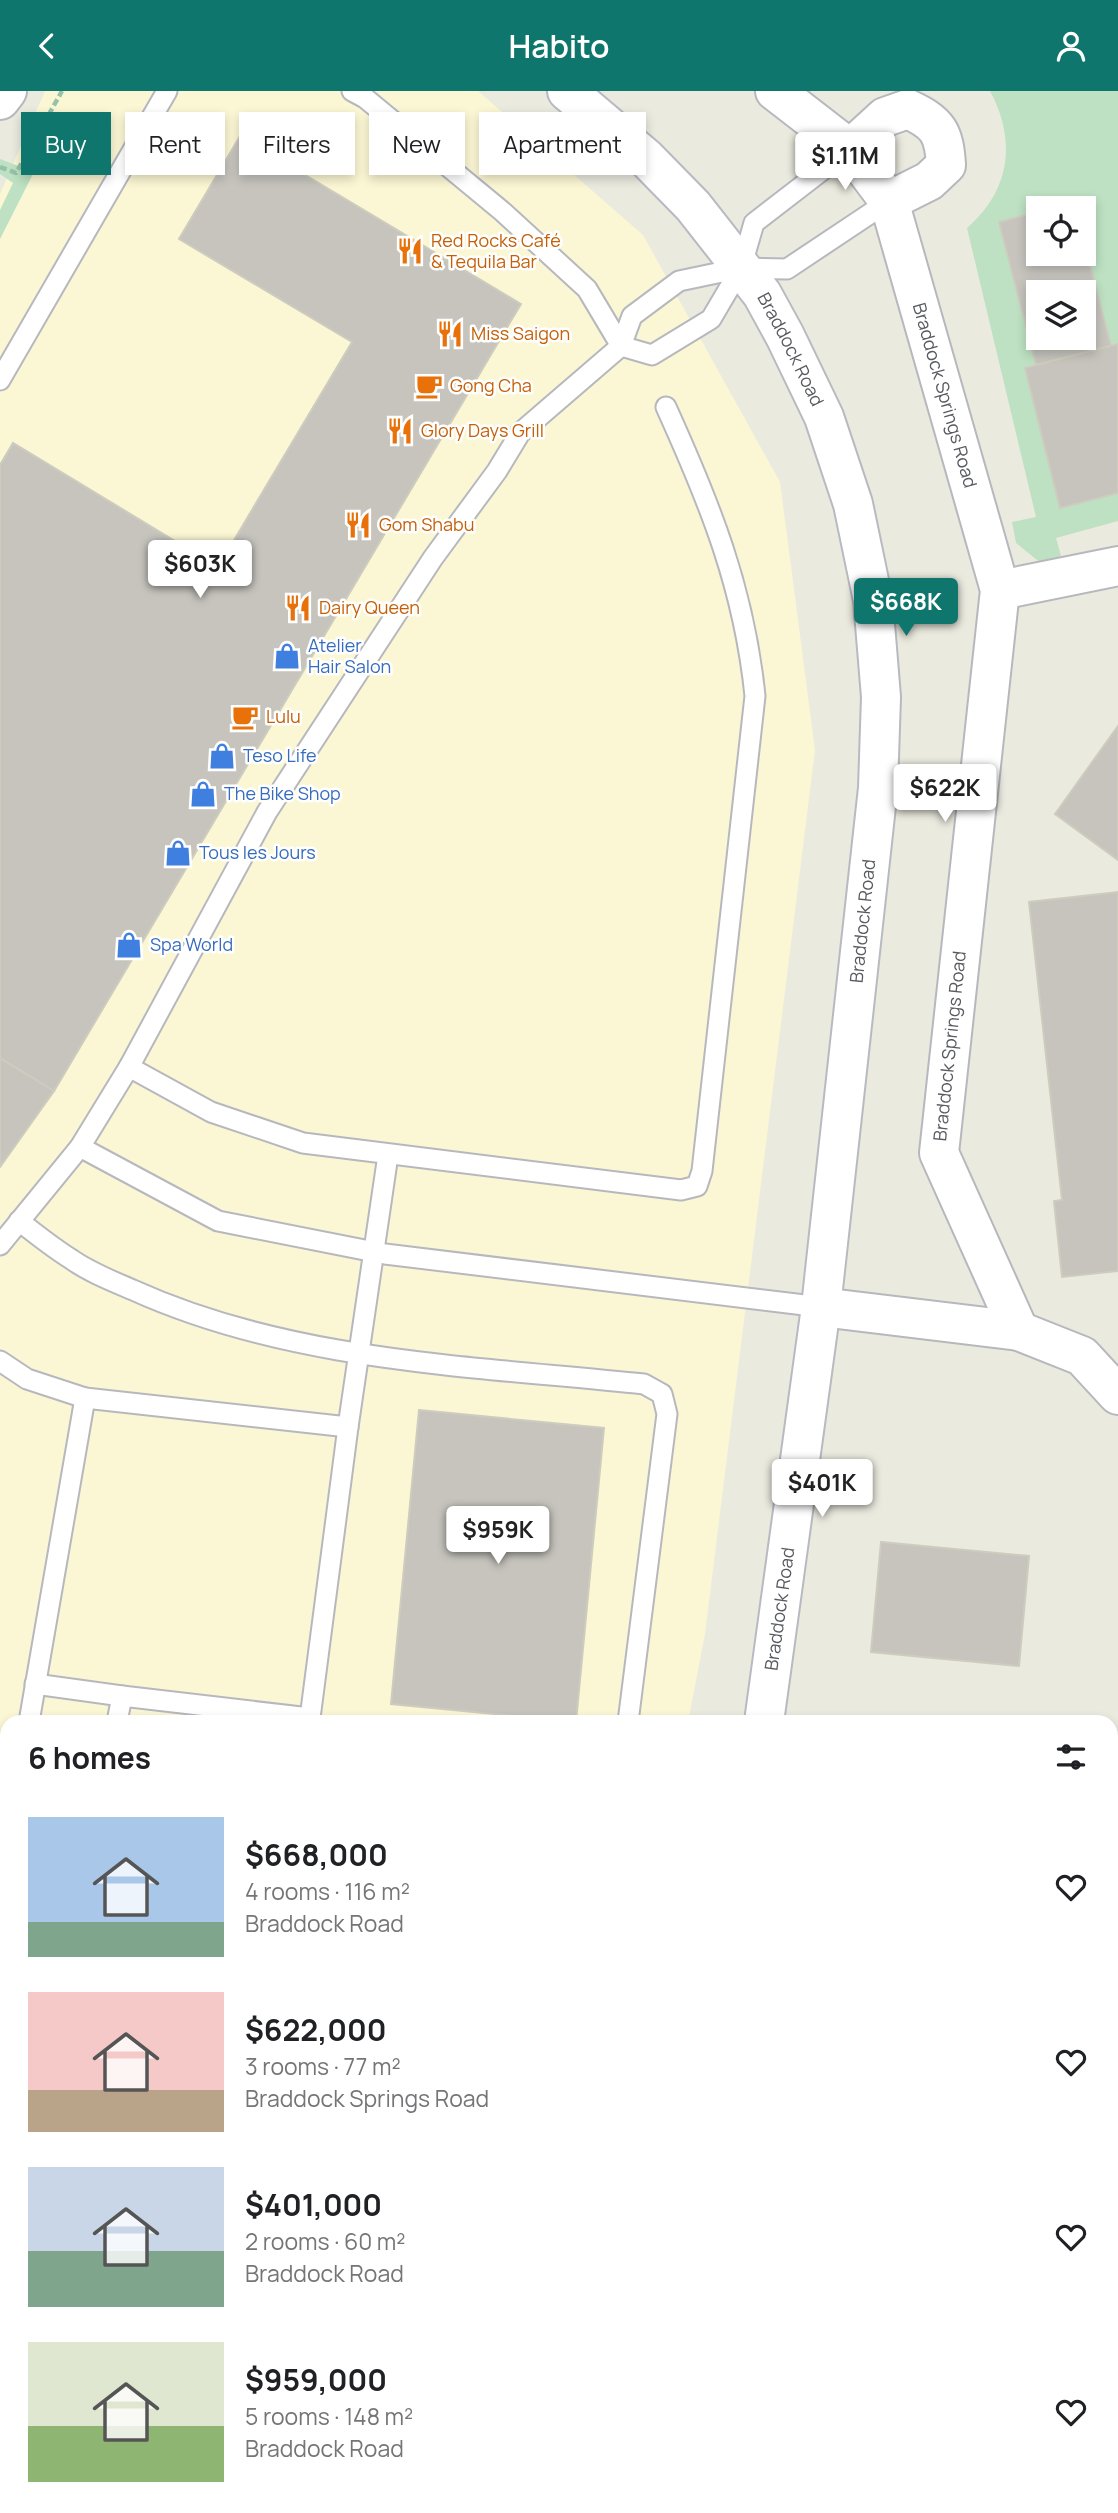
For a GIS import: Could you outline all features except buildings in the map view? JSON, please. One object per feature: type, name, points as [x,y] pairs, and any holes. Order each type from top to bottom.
[{"type":"street","points":[[0,100],[7,91]]},
{"type":"street","name":"Braddock Road","points":[[567,91],[646,158],[694,206],[762,294],[786,336],[824,417],[849,491],[873,600],[880,685],[878,788],[821,1307],[766,1715]]},
{"type":"street","name":"Braddock Springs Road","points":[[775,91],[850,149],[889,201],[1000,590],[939,1153],[1019,1331]]},
{"type":"street","points":[[850,149],[886,117],[908,109],[930,119],[944,140],[946,165],[929,181],[889,201]]},
{"type":"street","points":[[1000,590],[1118,566]]},
{"type":"street","points":[[821,1307],[1019,1331],[1082,1356],[1118,1395]]},
{"type":"lane","points":[[0,380],[167,91]]},
{"type":"lane","points":[[362,93],[503,212],[587,289],[621,346],[652,355],[710,319],[741,268],[754,223],[850,149]]},
{"type":"lane","points":[[0,1245],[80,1147],[129,1067],[268,812],[433,558],[497,471],[520,433],[621,346],[632,316],[679,281],[741,268],[787,269],[889,201]]},
{"type":"lane","points":[[129,1067],[211,1112],[303,1143],[681,1190],[697,1186],[702,1171],[755,696],[750,652],[727,551],[706,495],[666,407]]},
{"type":"lane","points":[[80,1147],[218,1221],[374,1252],[821,1307]]},
{"type":"lane","points":[[310,1715],[348,1427],[388,1155]]},
{"type":"lane","points":[[19,1221],[72,1261],[168,1306],[252,1333],[359,1354],[643,1384],[662,1394],[667,1414],[629,1715]]},
{"type":"lane","points":[[0,1361],[27,1379],[85,1398],[348,1427]]},
{"type":"lane","points":[[30,1715],[85,1398]]},
{"type":"lane","points":[[35,1684],[284,1715]]},
{"type":"lane","points":[[118,1715],[122,1696]]},
{"type":"path","points":[[0,167],[16,173],[62,91]]},
{"type":"shaded area","points":[[45,91],[478,91],[502,112],[479,112],[479,175],[574,175],[643,235],[780,482],[815,750],[705,1634],[689,1715],[0,1715],[0,194],[21,146],[21,175],[111,175],[111,112],[36,112]]},
{"type":"green space","points":[[990,91],[1118,91],[1118,344],[1111,346],[1090,266],[1096,266],[1096,196],[1026,196],[1026,266],[1037,266],[1037,280],[1026,280],[1026,350],[1036,350],[1036,365],[1025,368],[1060,507],[1118,493],[1118,521],[1056,538],[1061,556],[1042,564],[1016,543],[1012,522],[1036,517],[967,228],[993,198],[1005,164],[1004,128]]},
{"type":"green space","points":[[0,159],[21,167],[21,175],[32,175],[0,239],[0,210],[13,183],[0,174]]},
{"type":"place","name":"Red Rocks Café & Tequila Bar","points":[[410,251]]},
{"type":"place","name":"Miss Saigon","points":[[450,334]]},
{"type":"place","name":"Gong Cha","points":[[429,386]]},
{"type":"place","name":"Glory Days Grill","points":[[400,431]]},
{"type":"place","name":"Gom Shabu","points":[[358,525]]},
{"type":"place","name":"Dairy Queen","points":[[298,608]]},
{"type":"place","name":"Atelier Hair Salon","points":[[287,656]]},
{"type":"place","name":"Lulu","points":[[245,717]]},
{"type":"place","name":"Teso Life","points":[[222,756]]},
{"type":"place","name":"The Bike Shop","points":[[203,794]]},
{"type":"place","name":"Tous les Jours","points":[[178,853]]},
{"type":"place","name":"Spa World","points":[[129,945]]}]
